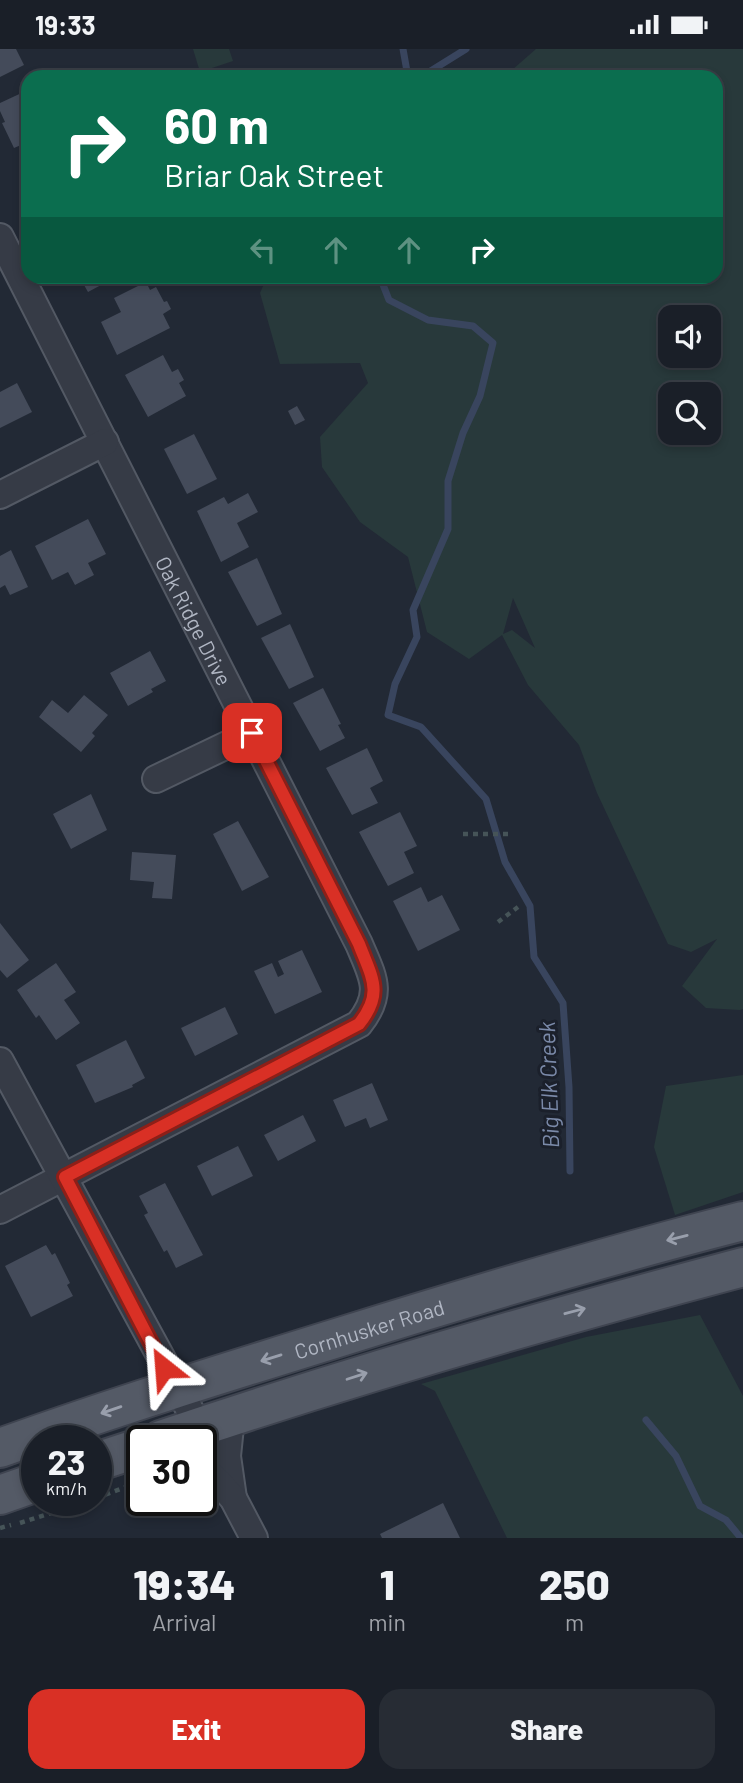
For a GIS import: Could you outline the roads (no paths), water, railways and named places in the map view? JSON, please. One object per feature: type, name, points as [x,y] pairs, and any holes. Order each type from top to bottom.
[{"type":"main road","name":"Cornhusker Road","points":[[0,1448],[175,1388],[537,1276],[743,1221]]},
{"type":"main road","name":"Cornhusker Road","points":[[217,1427],[408,1360],[743,1266]]},
{"type":"main road","points":[[0,1495],[21,1488]]},
{"type":"street","name":"Oak Ridge Drive","points":[[0,237],[21,278]]},
{"type":"street","name":"Oak Ridge Drive","points":[[24,284],[359,944],[374,988],[372,1008],[359,1024],[65,1177]]},
{"type":"street","points":[[0,495],[105,442]]},
{"type":"street","points":[[156,779],[252,733]]},
{"type":"street","points":[[0,1061],[65,1177],[175,1388],[182,1425]]},
{"type":"street","points":[[0,1210],[65,1177]]},
{"type":"street","points":[[217,1452],[227,1456],[233,1498]]},
{"type":"street","points":[[217,1479],[233,1498],[254,1538]]},
{"type":"waterway","name":"Big Elk Creek","points":[[403,49],[407,70]]},
{"type":"waterway","points":[[432,70],[466,49]]},
{"type":"waterway","name":"Big Elk Creek","points":[[383,284],[389,300],[428,320],[473,326],[493,343],[480,396],[463,433],[448,481],[448,529],[413,610],[417,637],[395,684],[388,715],[421,727],[486,799],[505,862],[530,906],[534,957],[563,1003],[569,1087],[570,1171]]},
{"type":"waterway","name":"Big Elk Creek","points":[[646,1420],[676,1456],[700,1506],[726,1520],[741,1538]]}]
